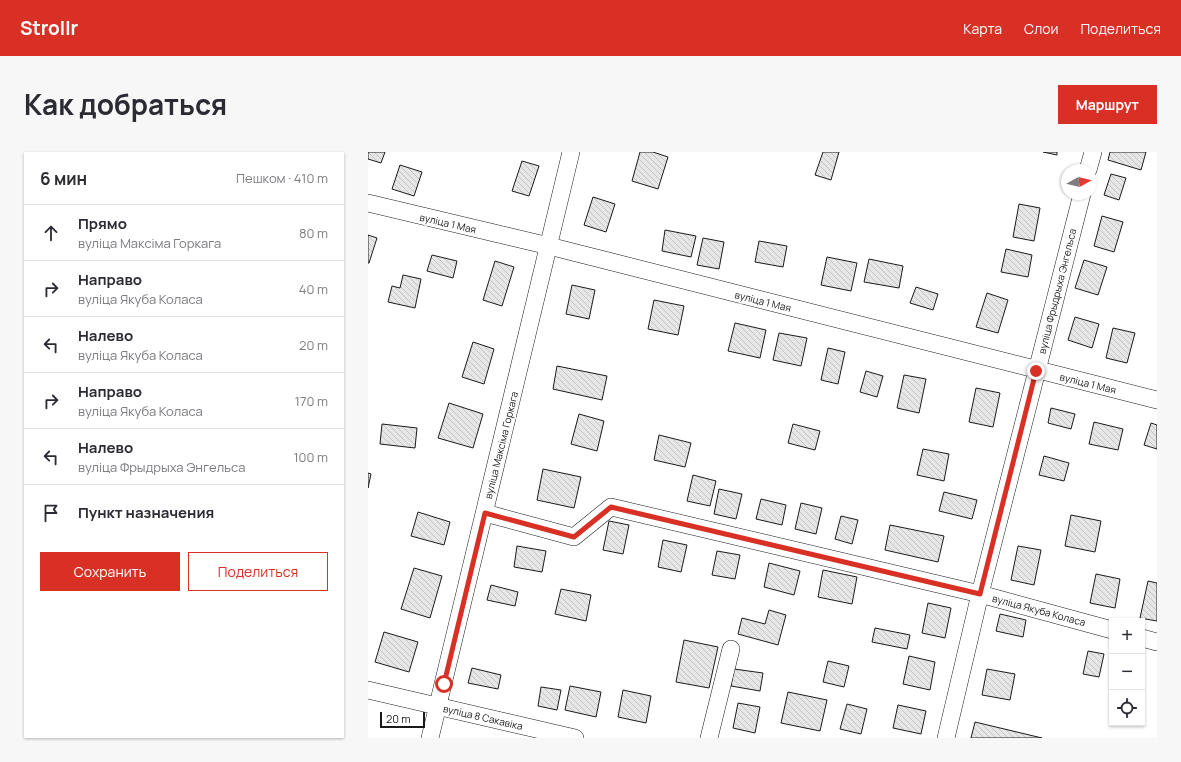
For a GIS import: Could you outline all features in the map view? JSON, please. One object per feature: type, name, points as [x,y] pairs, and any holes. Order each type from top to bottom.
[{"type":"street","name":"вуліца Максіма Горкага","points":[[430,738],[571,152]]},
{"type":"street","points":[[1090,164],[1093,152]]},
{"type":"street","name":"вуліца Фрыдрыха Энгельса","points":[[946,738],[980,594],[1080,200]]},
{"type":"street","name":"вуліца 1 Мая","points":[[368,203],[549,246],[1036,371],[1157,400]]},
{"type":"street","name":"вуліца Якуба Коласа","points":[[485,513],[574,537],[611,507],[980,594],[1109,629]]},
{"type":"street","points":[[1145,639],[1157,642]]},
{"type":"street","points":[[709,738],[731,649]]},
{"type":"street","name":"вуліца 8 Сакавіка","points":[[368,690],[574,738]]},
{"type":"building","points":[[368,152],[385,152],[381,163],[368,159]]},
{"type":"building","points":[[640,152],[653,152],[668,157],[658,189],[632,181]]},
{"type":"building","points":[[823,152],[839,152],[831,180],[815,175]]},
{"type":"building","points":[[1043,152],[1057,152],[1057,155]]},
{"type":"building","points":[[1110,152],[1146,152],[1141,170],[1108,160]]},
{"type":"building","points":[[522,161],[539,166],[529,196],[512,191]]},
{"type":"building","points":[[400,165],[422,172],[414,196],[392,189]]},
{"type":"building","points":[[1111,174],[1126,178],[1119,200],[1104,195]]},
{"type":"building","points":[[593,197],[615,204],[606,232],[584,225]]},
{"type":"building","points":[[1019,204],[1040,208],[1034,241],[1013,237]]},
{"type":"building","points":[[1102,216],[1123,222],[1114,252],[1094,246]]},
{"type":"building","points":[[665,230],[696,236],[691,257],[662,251]]},
{"type":"building","points":[[368,235],[377,238],[369,263],[368,263]]},
{"type":"building","points":[[703,238],[724,242],[719,269],[697,265]]},
{"type":"building","points":[[759,241],[787,246],[783,267],[755,262]]},
{"type":"building","points":[[1006,249],[1032,255],[1028,277],[1001,272]]},
{"type":"building","points":[[432,255],[457,261],[453,278],[427,271]]},
{"type":"building","points":[[827,257],[857,263],[851,291],[821,285]]},
{"type":"building","points":[[869,259],[903,266],[899,288],[864,282]]},
{"type":"building","points":[[1084,260],[1107,267],[1098,295],[1075,288]]},
{"type":"building","points":[[495,261],[514,267],[502,306],[483,300]]},
{"type":"building","points":[[403,275],[421,279],[415,308],[388,302],[392,286],[400,288]]},
{"type":"building","points":[[572,285],[595,290],[589,319],[566,314]]},
{"type":"building","points":[[916,287],[938,294],[933,310],[910,303]]},
{"type":"building","points":[[987,293],[1008,300],[998,333],[976,327]]},
{"type":"building","points":[[654,300],[684,306],[678,335],[648,329]]},
{"type":"building","points":[[1075,317],[1099,324],[1092,348],[1068,340]]},
{"type":"building","points":[[735,323],[766,330],[760,358],[728,351]]},
{"type":"building","points":[[1113,328],[1135,333],[1127,363],[1106,358]]},
{"type":"building","points":[[779,333],[807,338],[801,366],[773,360]]},
{"type":"building","points":[[473,342],[494,349],[484,384],[462,377]]},
{"type":"building","points":[[828,348],[845,352],[838,384],[821,380]]},
{"type":"building","points":[[557,366],[607,376],[602,400],[553,389]]},
{"type":"building","points":[[866,371],[883,376],[877,397],[860,392]]},
{"type":"building","points":[[904,375],[926,379],[919,413],[897,408]]},
{"type":"building","points":[[976,388],[1000,393],[993,427],[969,422]]},
{"type":"building","points":[[449,403],[483,414],[473,448],[438,438]]},
{"type":"building","points":[[1051,408],[1075,414],[1071,429],[1048,423]]},
{"type":"building","points":[[579,414],[604,421],[597,451],[571,444]]},
{"type":"building","points":[[1094,422],[1123,429],[1118,450],[1089,444]]},
{"type":"building","points":[[1151,423],[1157,425],[1157,449],[1144,445]]},
{"type":"building","points":[[382,424],[417,428],[415,448],[380,444]]},
{"type":"building","points":[[793,424],[820,431],[815,450],[788,443]]},
{"type":"building","points":[[659,435],[691,443],[685,467],[654,460]]},
{"type":"building","points":[[923,449],[949,454],[944,481],[917,475]]},
{"type":"building","points":[[1044,456],[1069,463],[1064,481],[1039,475]]},
{"type":"building","points":[[543,469],[581,477],[574,508],[537,500]]},
{"type":"building","points":[[368,473],[371,474],[368,488]]},
{"type":"building","points":[[693,475],[716,481],[710,506],[687,501]]},
{"type":"building","points":[[719,489],[742,494],[736,519],[714,514]]},
{"type":"building","points":[[944,492],[977,500],[972,519],[939,511]]},
{"type":"building","points":[[761,499],[786,505],[782,525],[756,519]]},
{"type":"building","points":[[801,503],[822,508],[816,534],[795,529]]},
{"type":"building","points":[[418,512],[450,522],[444,545],[411,536]]},
{"type":"building","points":[[1071,515],[1101,521],[1095,552],[1065,546]]},
{"type":"building","points":[[841,516],[858,520],[852,544],[835,539]]},
{"type":"building","points":[[609,521],[629,525],[623,554],[603,550]]},
{"type":"building","points":[[890,525],[944,536],[938,562],[885,550]]},
{"type":"building","points":[[663,540],[687,545],[681,572],[658,567]]},
{"type":"building","points":[[517,546],[546,551],[542,572],[514,567]]},
{"type":"building","points":[[1018,546],[1041,550],[1034,585],[1011,580]]},
{"type":"building","points":[[717,551],[740,555],[735,579],[712,575]]},
{"type":"building","points":[[769,563],[800,571],[794,595],[764,587]]},
{"type":"building","points":[[414,568],[442,576],[430,618],[401,609]]},
{"type":"building","points":[[823,570],[857,577],[852,604],[818,597]]},
{"type":"building","points":[[1096,574],[1120,579],[1115,608],[1090,603]]},
{"type":"building","points":[[1148,581],[1157,583],[1157,621],[1140,618]]},
{"type":"building","points":[[491,585],[518,592],[515,606],[487,600]]},
{"type":"building","points":[[561,589],[591,595],[586,621],[555,614]]},
{"type":"building","points":[[928,603],[951,608],[945,638],[922,633]]},
{"type":"building","points":[[769,610],[786,615],[778,645],[738,634],[742,618],[765,624]]},
{"type":"building","points":[[1000,614],[1026,620],[1023,637],[996,631]]},
{"type":"building","points":[[875,628],[910,635],[907,649],[872,642]]},
{"type":"building","points":[[384,632],[418,642],[409,672],[375,662]]},
{"type":"building","points":[[684,640],[718,647],[709,688],[676,682]]},
{"type":"building","points":[[1088,651],[1104,654],[1099,677],[1083,674]]},
{"type":"building","points":[[909,656],[935,662],[930,690],[903,684]]},
{"type":"building","points":[[828,661],[849,666],[844,687],[823,682]]},
{"type":"building","points":[[472,668],[501,675],[498,689],[468,683]]},
{"type":"building","points":[[734,669],[763,673],[760,691],[731,686]]},
{"type":"building","points":[[987,669],[1015,674],[1010,700],[982,695]]},
{"type":"building","points":[[570,686],[601,692],[596,717],[565,710]]},
{"type":"building","points":[[541,687],[561,690],[557,710],[538,706]]},
{"type":"building","points":[[623,690],[651,696],[646,723],[618,717]]},
{"type":"building","points":[[788,692],[827,700],[820,731],[781,723]]},
{"type":"building","points":[[738,703],[760,707],[755,733],[733,728]]},
{"type":"building","points":[[847,704],[867,709],[861,734],[840,729]]},
{"type":"building","points":[[898,705],[926,711],[921,734],[893,728]]},
{"type":"building","points":[[975,722],[1042,738],[971,738]]},
{"type":"route","points":[[444,684],[485,513],[574,537],[611,507],[980,594],[1036,371]]}]
